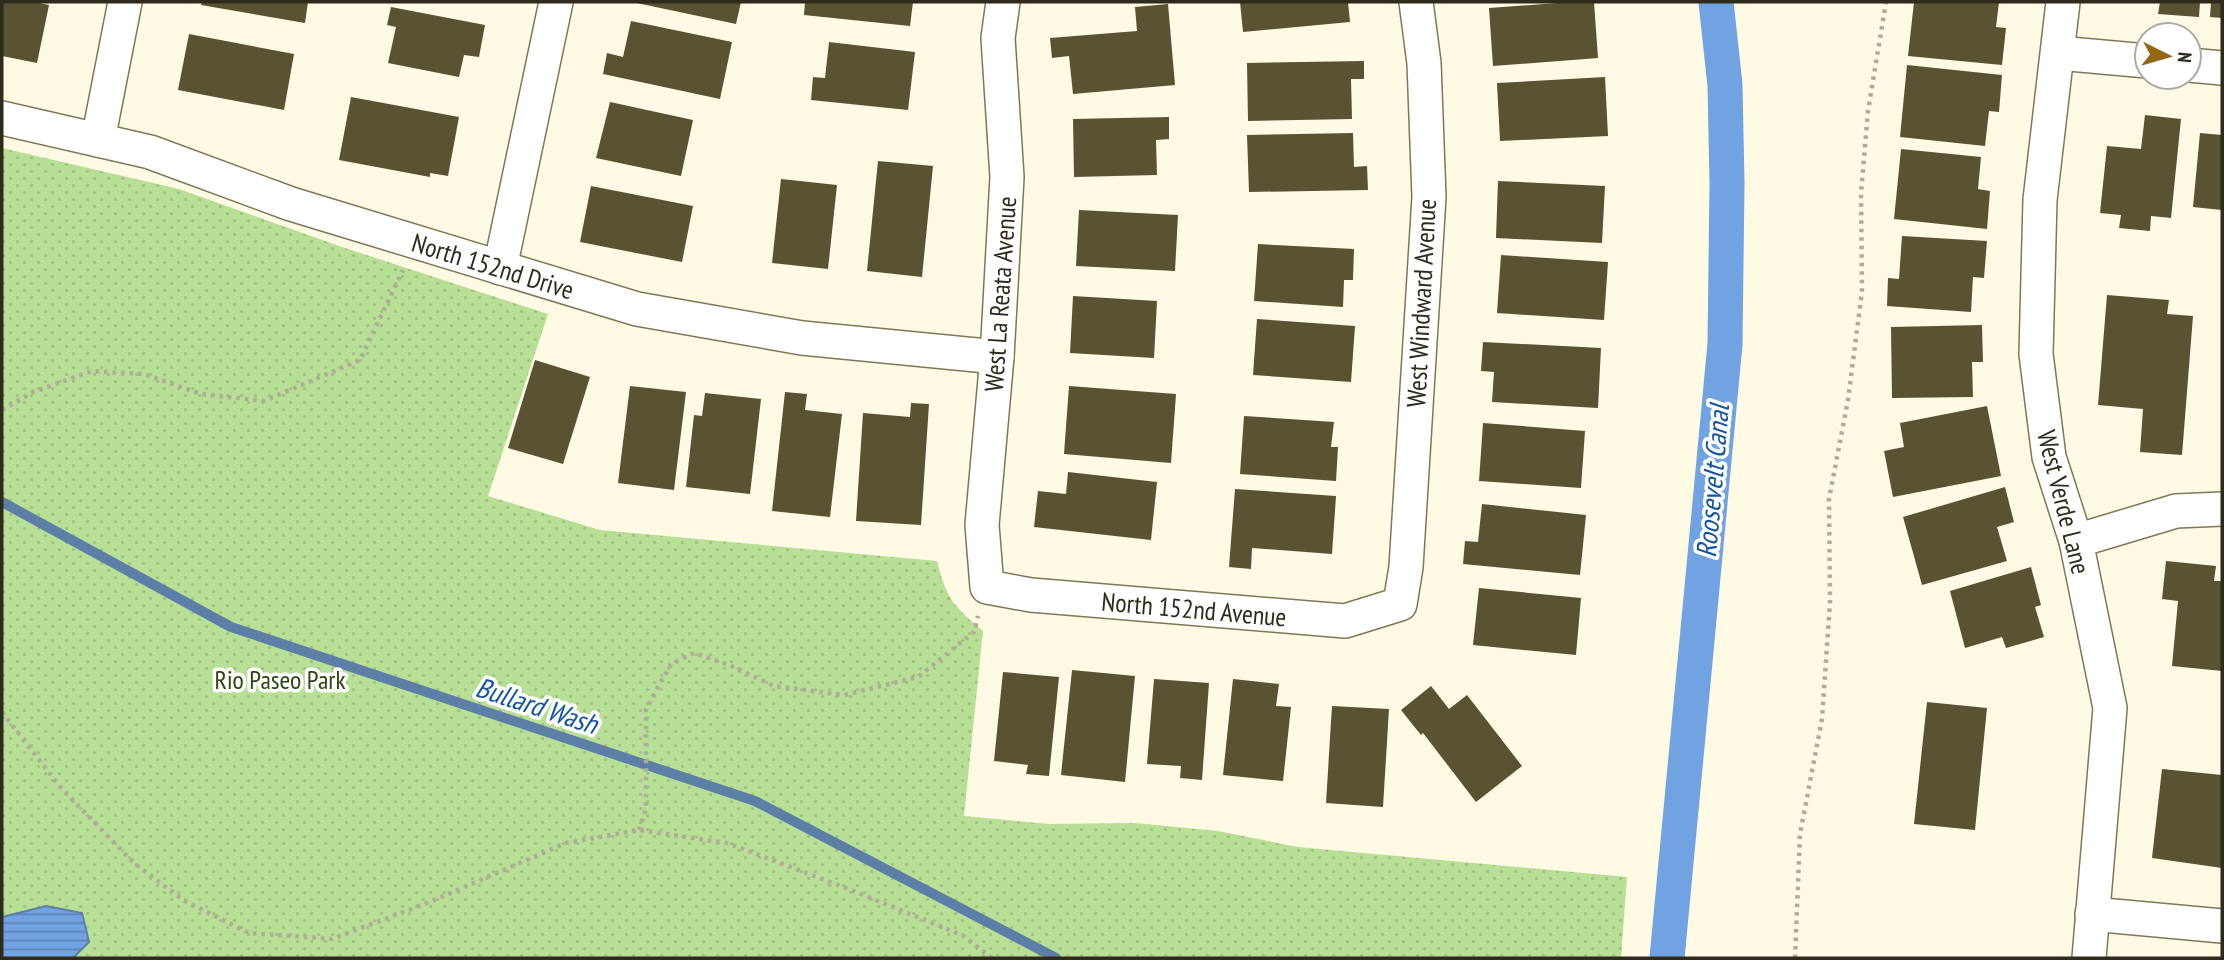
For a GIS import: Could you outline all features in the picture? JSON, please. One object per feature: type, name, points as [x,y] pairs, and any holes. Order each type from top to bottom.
[{"type":"street","points":[[98,140],[125,2]]},
{"type":"street","points":[[500,268],[556,2]]},
{"type":"street","name":"West La Reata Avenue","points":[[987,587],[982,525],[998,357],[1007,177],[998,38],[1003,2]]},
{"type":"street","name":"West Windward Avenue","points":[[1400,604],[1406,566],[1429,197],[1424,63],[1416,2]]},
{"type":"street","name":"West Verde Lane","points":[[2063,2],[2040,201],[2036,354],[2049,457],[2076,541],[2110,708],[2089,958]]},
{"type":"street","points":[[2058,53],[2133,60]]},
{"type":"street","points":[[2203,66],[2222,68]]},
{"type":"street","name":"North 152nd Drive","points":[[2,118],[150,152],[291,204],[637,309],[802,338],[998,357]]},
{"type":"street","points":[[2076,541],[2176,511],[2222,509]]},
{"type":"street","name":"North 152nd Avenue","points":[[987,587],[1031,595],[1345,621],[1400,604]]},
{"type":"street","points":[[2092,914],[2222,926]]},
{"type":"path","points":[[1795,958],[1800,834],[1823,706],[1830,602],[1829,499],[1848,400],[1862,291],[1861,193],[1868,111],[1886,2]]},
{"type":"path","points":[[2,410],[33,392],[92,371],[144,374],[201,394],[264,401],[323,378],[360,360],[400,278],[411,242]]},
{"type":"path","points":[[639,830],[646,809],[646,709],[671,664],[694,653],[729,665],[774,686],[844,695],[918,677],[974,632],[987,587]]},
{"type":"path","points":[[2,712],[61,788],[134,863],[183,900],[248,933],[332,939],[432,901],[566,843],[639,830],[727,843],[962,935],[992,958]]},
{"type":"green space","name":"Rio Paseo Park","points":[[2,148],[179,189],[342,247],[548,314],[488,496],[600,530],[937,561],[952,601],[983,631],[964,816],[1049,824],[1135,823],[1218,831],[1298,847],[1627,877],[1621,958],[2,958]]},
{"type":"water","points":[[46,906],[82,913],[89,942],[73,958],[2,958],[2,917]]},
{"type":"building","points":[[2,2],[35,2],[49,5],[37,63],[2,56]]},
{"type":"building","points":[[202,2],[308,2],[305,23],[201,5]]},
{"type":"building","points":[[632,2],[741,2],[736,24]]},
{"type":"building","points":[[805,2],[913,2],[910,26],[804,15]]},
{"type":"building","points":[[1240,2],[1348,2],[1350,22],[1243,32]]},
{"type":"building","points":[[1594,2],[1598,58],[1493,66],[1489,8]]},
{"type":"building","points":[[1914,2],[1999,2],[1996,27],[2006,28],[2002,65],[1908,56]]},
{"type":"building","points":[[2160,2],[2200,2],[2199,17],[2158,14]]},
{"type":"building","points":[[2211,2],[2222,2],[2222,18],[2210,17]]},
{"type":"building","points":[[1168,4],[1175,85],[1073,94],[1069,56],[1052,58],[1050,38],[1137,31],[1135,7]]},
{"type":"building","points":[[391,7],[485,25],[479,57],[464,55],[459,77],[388,63],[396,27],[387,25]]},
{"type":"building","points":[[631,21],[732,42],[720,99],[603,74],[607,53],[623,57]]},
{"type":"building","points":[[189,34],[294,54],[284,110],[178,90]]},
{"type":"building","points":[[829,42],[915,52],[908,110],[811,100],[813,77],[825,78]]},
{"type":"building","points":[[1364,61],[1364,79],[1351,79],[1352,119],[1248,121],[1247,63]]},
{"type":"building","points":[[1907,65],[2002,75],[1999,112],[1989,111],[1985,146],[1900,137]]},
{"type":"building","points":[[1605,77],[1608,136],[1500,141],[1497,83]]},
{"type":"building","points":[[351,97],[459,117],[448,176],[430,173],[430,177],[339,160]]},
{"type":"building","points":[[610,102],[693,120],[681,176],[596,158]]},
{"type":"building","points":[[2145,115],[2181,119],[2171,218],[2151,216],[2150,231],[2119,228],[2121,215],[2100,213],[2107,146],[2141,149]]},
{"type":"building","points":[[1169,117],[1169,139],[1156,140],[1157,175],[1074,177],[1073,119]]},
{"type":"building","points":[[1353,133],[1354,167],[1367,166],[1368,190],[1249,192],[1247,135]]},
{"type":"building","points":[[2200,133],[2222,135],[2222,210],[2193,207]]},
{"type":"building","points":[[1901,149],[1981,157],[1978,189],[1990,191],[1987,229],[1894,219]]},
{"type":"building","points":[[878,161],[933,166],[922,277],[867,271]]},
{"type":"building","points":[[781,179],[837,185],[828,269],[772,263]]},
{"type":"building","points":[[1498,181],[1605,186],[1602,243],[1496,238]]},
{"type":"building","points":[[591,186],[693,206],[682,262],[580,242]]},
{"type":"building","points":[[1079,210],[1178,215],[1175,271],[1076,266]]},
{"type":"building","points":[[1902,236],[1987,241],[1984,278],[1973,277],[1971,312],[1887,306],[1888,278],[1899,279]]},
{"type":"building","points":[[1258,244],[1354,249],[1353,280],[1344,280],[1343,307],[1254,301]]},
{"type":"building","points":[[1501,255],[1608,262],[1604,320],[1497,313]]},
{"type":"building","points":[[2107,295],[2169,300],[2167,314],[2193,316],[2182,455],[2140,452],[2143,409],[2098,405]]},
{"type":"building","points":[[1073,296],[1157,301],[1154,358],[1070,353]]},
{"type":"building","points":[[1257,319],[1355,326],[1351,382],[1253,375]]},
{"type":"building","points":[[1982,325],[1983,362],[1972,362],[1973,397],[1892,398],[1891,327]]},
{"type":"building","points":[[1483,342],[1601,348],[1598,408],[1492,402],[1494,372],[1481,371]]},
{"type":"building","points":[[535,360],[590,377],[563,464],[508,448]]},
{"type":"building","points":[[630,386],[686,392],[674,490],[618,483]]},
{"type":"building","points":[[1069,386],[1176,394],[1171,463],[1064,454]]},
{"type":"building","points":[[785,392],[807,394],[805,410],[842,414],[830,517],[772,511]]},
{"type":"building","points":[[705,393],[761,399],[750,494],[686,487],[694,415],[702,416]]},
{"type":"building","points":[[911,403],[929,404],[921,525],[856,521],[863,413],[910,417]]},
{"type":"building","points":[[1987,406],[2001,476],[1893,497],[1884,451],[1904,447],[1900,423]]},
{"type":"building","points":[[1244,416],[1334,422],[1331,447],[1338,447],[1336,481],[1240,474]]},
{"type":"building","points":[[1483,423],[1585,431],[1581,488],[1479,481]]},
{"type":"building","points":[[1068,472],[1157,482],[1151,540],[1034,527],[1038,491],[1066,494]]},
{"type":"building","points":[[2005,487],[2014,522],[1997,527],[2007,561],[1922,585],[1903,517]]},
{"type":"building","points":[[1235,489],[1336,496],[1332,554],[1252,548],[1251,569],[1229,567]]},
{"type":"building","points":[[1482,504],[1586,515],[1580,575],[1463,564],[1465,541],[1478,542]]},
{"type":"building","points":[[2166,561],[2216,566],[2214,581],[2222,581],[2222,671],[2172,666],[2178,601],[2162,599]]},
{"type":"building","points":[[2031,567],[2041,605],[2035,607],[2044,637],[2006,648],[2002,637],[1965,648],[1950,591]]},
{"type":"building","points":[[1479,588],[1581,598],[1576,655],[1473,645]]},
{"type":"building","points":[[1072,670],[1135,676],[1125,782],[1061,775]]},
{"type":"building","points":[[1003,672],[1059,677],[1049,776],[1026,774],[1028,765],[994,761]]},
{"type":"building","points":[[1154,679],[1209,683],[1202,780],[1180,778],[1181,766],[1147,764]]},
{"type":"building","points":[[1233,679],[1279,684],[1276,706],[1291,707],[1283,781],[1223,775]]},
{"type":"building","points":[[1431,686],[1449,709],[1467,695],[1522,766],[1476,802],[1423,733],[1421,735],[1401,710]]},
{"type":"building","points":[[1927,702],[1987,708],[1975,830],[1914,824]]},
{"type":"building","points":[[1332,706],[1389,709],[1383,807],[1326,803]]},
{"type":"building","points":[[2162,769],[2222,775],[2222,868],[2152,858]]},
{"type":"waterway","name":"Roosevelt Canal","points":[[1667,958],[1725,344],[1725,85],[1716,2]]},
{"type":"waterway","name":"Bullard Wash","points":[[2,502],[231,627],[755,801],[1056,958]]}]
